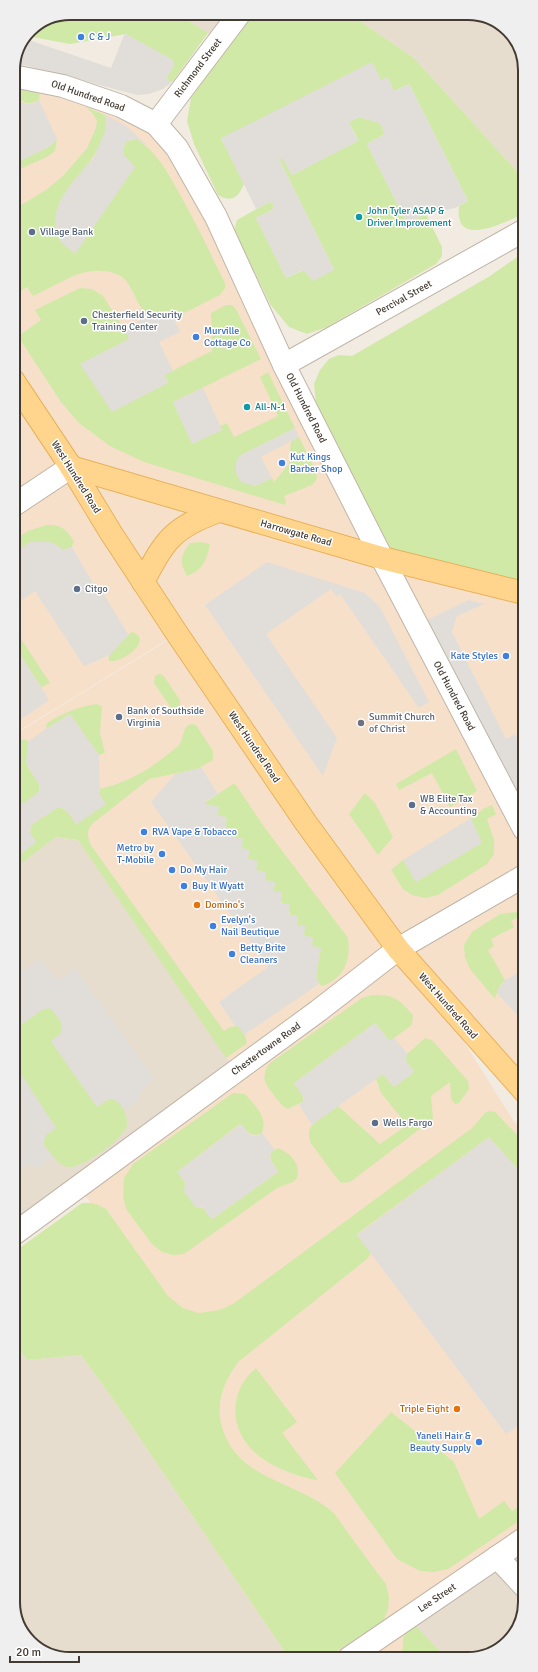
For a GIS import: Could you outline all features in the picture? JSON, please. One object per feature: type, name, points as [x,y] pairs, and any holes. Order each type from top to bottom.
[{"type":"main road","name":"West Hundred Road","points":[[20,389],[143,582],[286,795],[398,949],[518,1084]]},
{"type":"main road","name":"Harrowgate Road","points":[[71,467],[382,558],[518,592]]},
{"type":"main road","points":[[143,582],[159,552],[178,530],[195,520],[219,511]]},
{"type":"street","name":"Richmond Street","points":[[156,124],[235,20]]},
{"type":"street","name":"Old Hundred Road","points":[[20,77],[63,86],[121,106],[156,124],[177,148],[216,217],[284,365],[382,558],[518,818]]},
{"type":"street","name":"Percival Street","points":[[284,365],[518,234]]},
{"type":"street","points":[[20,501],[71,467]]},
{"type":"street","name":"Chestertowne Road","points":[[20,1230],[324,1007],[398,949],[518,879]]},
{"type":"street","name":"Lee Street","points":[[358,1652],[518,1543]]},
{"type":"street","points":[[497,1557],[518,1580]]},
{"type":"shaded area","points":[[187,20],[231,20],[217,39]]},
{"type":"shaded area","points":[[358,20],[471,20],[487,24],[499,30],[510,42],[518,63],[518,172],[414,58]]},
{"type":"shaded area","points":[[126,34],[173,60],[173,67],[167,79],[170,82],[173,81],[163,89],[149,94],[137,95],[21,65],[24,51],[30,40],[111,68],[124,35]]},
{"type":"shaded area","points":[[372,62],[381,80],[388,77],[394,91],[409,84],[468,201],[455,208],[426,214],[407,223],[367,144],[385,134],[380,123],[359,117],[349,122],[358,141],[292,175],[282,158],[279,159],[334,270],[313,281],[303,270],[286,278],[256,218],[272,210],[274,205],[273,203],[269,202],[256,209],[221,138]]},
{"type":"shaded area","points":[[20,78],[156,124],[381,558],[70,468],[183,630],[20,730]]},
{"type":"shaded area","points":[[39,100],[57,139],[49,147],[20,161],[20,101],[27,104],[34,103]]},
{"type":"shaded area","points":[[105,115],[125,125],[149,147],[137,139],[127,141],[123,147],[123,154],[135,167],[75,254],[61,242],[55,226],[56,213],[60,201],[68,188],[94,157],[105,131],[107,121]]},
{"type":"shaded area","points":[[149,316],[154,319],[162,320],[173,317],[180,332],[159,342],[173,371],[164,375],[168,383],[112,412],[80,364],[127,340],[129,337],[124,328]]},
{"type":"shaded area","points":[[203,388],[222,430],[192,444],[173,402]]},
{"type":"shaded area","points":[[295,428],[299,437],[261,457],[272,478],[255,486],[241,482],[236,473],[236,463],[239,456]]},
{"type":"shaded area","points":[[74,470],[518,591],[518,1076],[407,951],[513,1120],[518,1125],[518,1543],[358,1652],[285,1652],[120,1409],[90,1202],[79,1188],[235,1070],[78,840],[56,837],[20,864],[20,731],[183,631]]},
{"type":"shaded area","points":[[31,542],[48,542],[55,544],[63,550],[72,547],[85,570],[96,587],[100,588],[128,634],[110,655],[84,666],[35,591],[20,601],[20,548]]},
{"type":"shaded area","points":[[267,562],[365,593],[380,607],[429,702],[419,708],[340,594],[336,596],[331,589],[266,634],[337,738],[323,776],[205,605]]},
{"type":"shaded area","points":[[468,600],[485,604],[457,616],[452,632],[506,739],[515,734],[518,740],[517,796],[423,622]]},
{"type":"shaded area","points":[[20,654],[49,700],[20,720]]},
{"type":"shaded area","points":[[70,714],[99,755],[99,794],[106,804],[77,824],[64,808],[57,808],[31,825],[30,833],[36,842],[20,854],[20,806],[39,792],[40,789],[40,786],[26,762],[28,742]]},
{"type":"shaded area","points":[[201,767],[218,794],[206,801],[206,804],[219,807],[218,815],[227,818],[225,827],[235,829],[234,837],[243,839],[242,848],[250,850],[248,859],[258,861],[256,870],[266,872],[265,880],[275,882],[274,891],[282,892],[281,903],[290,904],[288,914],[298,916],[297,925],[305,926],[304,936],[313,937],[312,946],[321,948],[316,976],[319,984],[244,1035],[238,1026],[235,1026],[219,1002],[268,967],[151,802],[175,774]]},
{"type":"shaded area","points":[[471,818],[482,843],[416,882],[403,860]]},
{"type":"shaded area","points":[[56,837],[78,840],[235,1070],[20,1231],[20,864]]},
{"type":"shaded area","points":[[41,959],[54,978],[63,978],[75,968],[154,1079],[139,1092],[140,1099],[124,1110],[115,1100],[109,1099],[97,1107],[51,1041],[61,1033],[62,1028],[62,1023],[53,1011],[49,1008],[43,1009],[20,1026],[20,974]]},
{"type":"shaded area","points":[[518,973],[518,1016],[497,993],[499,987],[505,980]]},
{"type":"shaded area","points":[[375,1023],[388,1039],[391,1040],[394,1038],[407,1053],[406,1061],[414,1072],[394,1087],[383,1074],[312,1125],[299,1105],[303,1102],[304,1098],[294,1083]]},
{"type":"shaded area","points":[[20,1074],[56,1128],[46,1135],[44,1140],[44,1146],[53,1157],[37,1168],[27,1166],[20,1171]]},
{"type":"shaded area","points":[[241,1124],[248,1133],[253,1136],[258,1136],[262,1133],[275,1150],[271,1152],[270,1159],[278,1172],[212,1219],[202,1207],[196,1208],[184,1191],[185,1182],[177,1172]]},
{"type":"shaded area","points":[[489,1137],[518,1169],[518,1426],[506,1434],[357,1235]]},
{"type":"shaded area","points":[[20,1351],[27,1360],[81,1355],[120,1409],[285,1652],[67,1652],[51,1648],[37,1640],[32,1635],[24,1621],[20,1609]]},
{"type":"shaded area","points":[[518,1545],[517,1612],[508,1633],[496,1644],[475,1652],[440,1652],[409,1620]]},
{"type":"shaded area","points":[[409,1620],[440,1652],[362,1652]]},
{"type":"green space","points":[[70,20],[187,20],[208,33],[173,81],[170,82],[167,79],[173,67],[126,34],[70,44],[33,37],[42,28],[60,21]]},
{"type":"green space","points":[[247,20],[358,20],[414,58],[518,172],[518,216],[504,223],[482,230],[472,230],[464,227],[460,219],[459,206],[468,201],[409,84],[394,91],[381,80],[221,138],[244,184],[237,196],[231,199],[218,195],[194,144],[187,121],[191,98]]},
{"type":"green space","points":[[20,89],[25,89],[40,94],[39,100],[35,102],[28,103],[20,99]]},
{"type":"green space","points":[[86,107],[105,115],[105,134],[95,154],[68,188],[135,167],[124,156],[123,149],[127,141],[137,139],[158,159],[189,210],[225,283],[225,288],[220,295],[178,315],[164,319],[156,319],[150,317],[145,312],[124,279],[115,273],[92,271],[84,273],[66,279],[33,296],[27,287],[20,292],[20,206],[46,190],[64,175],[87,148],[96,128],[97,121],[94,115]]},
{"type":"green space","points":[[359,117],[380,123],[385,134],[367,144],[407,223],[426,214],[442,247],[442,256],[436,264],[327,327],[307,334],[289,327],[270,304],[234,230],[237,220],[269,202],[273,203],[274,205],[272,210],[256,218],[286,278],[304,270],[334,270],[279,159],[282,157],[292,175],[358,140],[349,122]]},
{"type":"green space","points":[[57,139],[55,151],[47,157],[20,169],[20,161],[49,147]]},
{"type":"green space","points":[[518,256],[518,583],[395,554],[388,548],[316,403],[314,384],[320,370],[329,359],[339,355],[352,356],[490,276]]},
{"type":"green space","points":[[80,288],[92,289],[103,296],[129,337],[127,340],[168,382],[164,375],[212,351],[211,313],[226,305],[232,305],[236,309],[261,359],[173,402],[192,443],[222,430],[220,426],[227,423],[234,437],[278,416],[260,377],[268,372],[295,428],[239,456],[255,486],[272,478],[274,482],[289,464],[291,441],[299,437],[316,471],[317,479],[312,485],[284,496],[286,501],[285,505],[144,462],[110,446],[79,423],[61,402],[21,341],[21,334],[41,320],[35,310]]},
{"type":"green space","points":[[46,525],[56,526],[63,528],[74,541],[72,547],[63,550],[55,544],[31,542],[20,548],[20,536],[28,531]]},
{"type":"green space","points":[[201,542],[210,544],[205,560],[201,567],[187,576],[182,563],[184,552],[190,543]]},
{"type":"green space","points":[[132,632],[138,636],[140,640],[134,651],[121,659],[109,661],[109,656]]},
{"type":"green space","points":[[20,637],[50,683],[41,687],[20,654]]},
{"type":"green space","points":[[159,674],[163,675],[180,700],[180,707],[177,709],[171,708],[154,683],[155,676]]},
{"type":"green space","points":[[96,704],[102,706],[100,733],[105,753],[99,755],[70,714],[48,728],[46,727],[47,723],[65,713]]},
{"type":"green space","points":[[191,724],[196,725],[213,751],[213,760],[197,769],[149,779],[92,824],[88,831],[88,836],[90,844],[224,1031],[230,1027],[238,1026],[244,1034],[246,1044],[226,1058],[78,840],[56,837],[20,864],[20,854],[36,842],[30,833],[31,825],[57,808],[64,809],[77,824],[99,795],[100,789],[118,784],[131,778],[159,761],[178,746],[182,740],[184,731]]},
{"type":"green space","points":[[20,740],[27,740],[28,742],[28,767],[38,782],[40,789],[39,792],[20,806]]},
{"type":"green space","points":[[456,749],[477,791],[450,807],[432,773],[399,790],[396,784]]},
{"type":"green space","points":[[233,784],[236,785],[265,828],[348,938],[349,946],[347,961],[341,974],[330,983],[322,986],[317,978],[316,968],[320,948],[312,946],[218,815],[206,804],[206,802]]},
{"type":"green space","points":[[365,793],[375,803],[393,837],[378,855],[349,814]]},
{"type":"green space","points":[[492,805],[496,814],[487,819],[494,840],[494,854],[487,864],[438,895],[425,898],[412,895],[403,889],[391,870],[403,860],[417,881],[481,843],[471,818]]},
{"type":"green space","points":[[518,912],[518,917],[511,921],[514,927],[491,939],[494,946],[488,950],[505,980],[499,987],[495,999],[470,969],[465,958],[464,945],[472,932],[500,914]]},
{"type":"green space","points":[[372,995],[391,997],[399,1001],[413,1015],[412,1025],[391,1040],[388,1039],[375,1023],[294,1083],[302,1094],[303,1102],[287,1109],[285,1108],[272,1093],[265,1081],[265,1073],[270,1063],[362,998]]},
{"type":"green space","points":[[49,1008],[60,1019],[62,1026],[61,1033],[51,1041],[97,1107],[110,1099],[114,1099],[123,1108],[127,1121],[125,1131],[112,1144],[94,1157],[76,1166],[63,1166],[44,1144],[46,1135],[20,1074],[20,1026],[43,1009]]},
{"type":"green space","points":[[425,1038],[432,1040],[468,1081],[469,1089],[459,1103],[455,1104],[451,1099],[450,1082],[431,1096],[433,1119],[350,1182],[342,1183],[310,1142],[309,1130],[312,1125],[338,1106],[380,1144],[407,1125],[381,1093],[376,1079],[383,1074],[394,1087],[414,1072],[406,1061],[405,1056]]},
{"type":"green space","points":[[233,1093],[245,1094],[260,1112],[263,1121],[262,1133],[252,1135],[240,1124],[177,1172],[185,1182],[185,1188],[198,1207],[204,1209],[212,1219],[278,1172],[270,1158],[270,1155],[271,1152],[278,1148],[294,1159],[298,1173],[297,1178],[293,1182],[277,1188],[184,1254],[173,1255],[162,1252],[152,1244],[126,1209],[123,1196],[124,1178],[133,1164]]},
{"type":"green space","points":[[490,1111],[495,1112],[518,1136],[518,1169],[489,1137],[357,1234],[369,1249],[370,1255],[367,1259],[238,1362],[222,1393],[220,1401],[220,1418],[222,1427],[229,1444],[240,1458],[267,1477],[299,1491],[332,1511],[386,1584],[389,1597],[388,1610],[383,1621],[335,1652],[285,1652],[120,1409],[81,1355],[27,1360],[20,1351],[20,1248],[82,1203],[94,1204],[106,1209],[168,1296],[183,1308],[199,1313],[219,1310],[233,1304],[472,1128],[485,1113]]},
{"type":"green space","points":[[256,1368],[297,1422],[282,1433],[318,1480],[282,1470],[269,1463],[252,1450],[244,1439],[238,1427],[236,1402],[239,1390],[246,1378]]},
{"type":"green space","points":[[391,1412],[454,1462],[479,1519],[504,1501],[512,1511],[518,1507],[518,1522],[448,1569],[434,1572],[420,1571],[397,1559],[335,1473]]},
{"type":"green space","points":[[414,1624],[440,1652],[402,1652],[406,1631]]},
{"type":"place","name":"C & J","points":[[81,37]]},
{"type":"place","name":"John Tyler ASAP & Driver Improvement","points":[[359,217]]},
{"type":"place","name":"Village Bank","points":[[32,232]]},
{"type":"place","name":"Chesterfield Security Training Center","points":[[84,321]]},
{"type":"place","name":"Murville Cottage Co","points":[[196,337]]},
{"type":"place","name":"All-N-1","points":[[247,407]]},
{"type":"place","name":"Kut Kings Barber Shop","points":[[282,463]]},
{"type":"place","name":"Citgo","points":[[77,589]]},
{"type":"place","name":"Kate Styles","points":[[506,656]]},
{"type":"place","name":"Bank of Southside Virginia","points":[[119,717]]},
{"type":"place","name":"Summit Church of Christ","points":[[361,723]]},
{"type":"place","name":"WB Elite Tax & Accounting","points":[[412,805]]},
{"type":"place","name":"RVA Vape & Tobacco","points":[[144,832]]},
{"type":"place","name":"Metro by T-Mobile","points":[[162,854]]},
{"type":"place","name":"Do My Hair","points":[[172,870]]},
{"type":"place","name":"Buy It Wyatt","points":[[184,886]]},
{"type":"place","name":"Domino's","points":[[197,905]]},
{"type":"place","name":"Evelyn's Nail Beutique","points":[[213,926]]},
{"type":"place","name":"Betty Brite Cleaners","points":[[232,954]]},
{"type":"place","name":"Wells Fargo","points":[[375,1123]]},
{"type":"place","name":"Triple Eight","points":[[457,1409]]},
{"type":"place","name":"Yaneli Hair & Beauty Supply","points":[[479,1442]]}]
